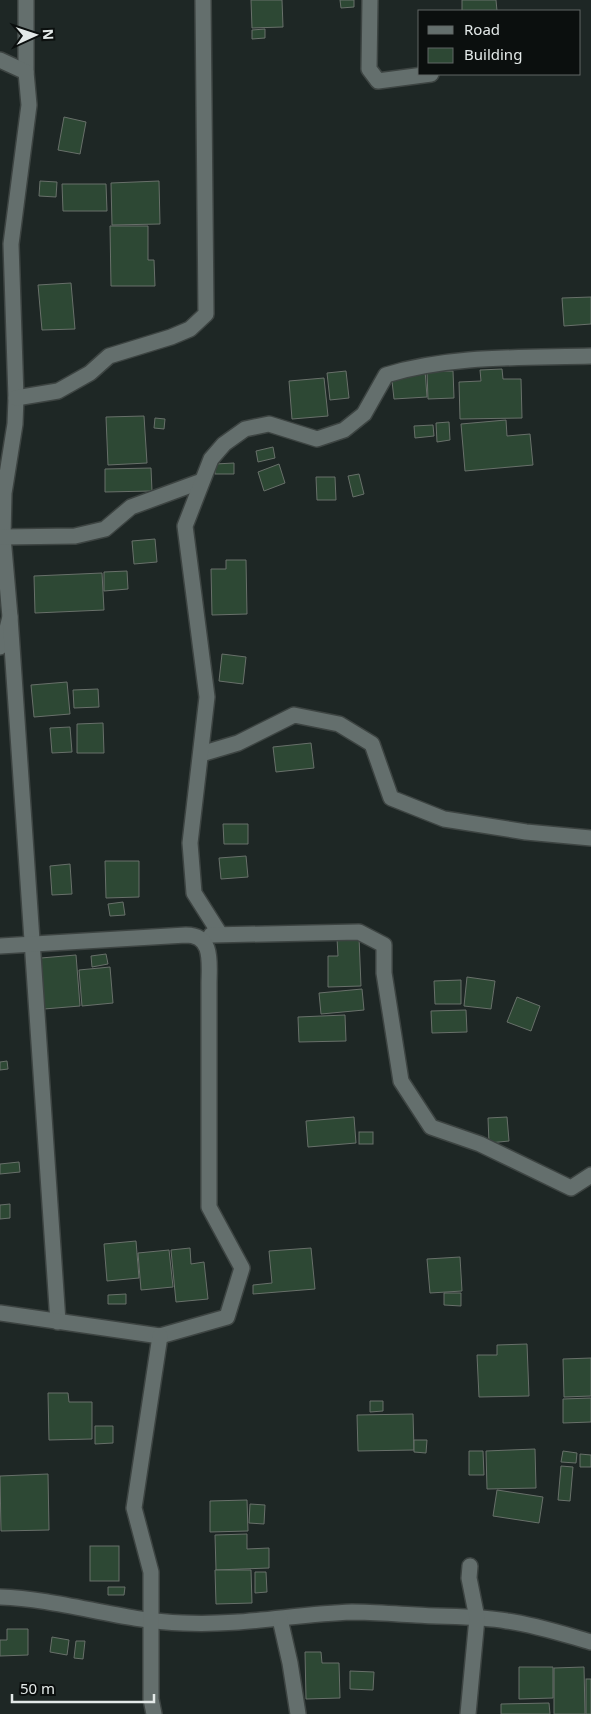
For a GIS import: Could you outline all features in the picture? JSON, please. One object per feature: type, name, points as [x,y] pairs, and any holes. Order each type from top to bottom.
[{"type":"street","points":[[26,0],[26,72],[29,106],[11,244],[16,424],[4,493],[3,537],[58,1322]]},
{"type":"street","points":[[16,398],[58,391],[90,372],[109,356],[172,337],[190,329],[206,314],[203,0]]},
{"type":"street","points":[[370,0],[369,69],[378,81],[424,75]]},
{"type":"street","points":[[0,60],[26,72]]},
{"type":"street","points":[[220,934],[194,893],[190,843],[207,697],[186,526],[211,459],[224,444],[245,429],[269,424],[317,439],[344,430],[364,414],[386,374],[415,366],[493,359],[591,356]]},
{"type":"street","points":[[3,537],[75,536],[105,529],[131,507],[202,481]]},
{"type":"street","points":[[1,645],[10,617]]},
{"type":"street","points":[[201,754],[238,743],[294,715],[339,724],[372,744],[391,798],[444,819],[526,832],[591,838]]},
{"type":"street","points":[[0,946],[220,934],[359,932],[384,945],[384,973],[401,1081],[431,1128],[480,1144],[572,1188],[591,1175]]},
{"type":"street","points":[[0,1314],[160,1336],[227,1318],[242,1268],[210,1207],[208,1122],[211,1064],[209,958],[203,939],[197,935]]},
{"type":"street","points":[[154,1714],[151,1699],[151,1572],[134,1508],[160,1336]]},
{"type":"street","points":[[468,1714],[477,1618],[468,1578],[470,1566]]},
{"type":"street","points":[[0,1597],[28,1598],[65,1603],[151,1622],[212,1624],[352,1612],[477,1618],[546,1628],[591,1642]]},
{"type":"street","points":[[280,1619],[290,1663],[298,1714]]},
{"type":"building","points":[[251,0],[282,0],[283,27],[252,28]]},
{"type":"building","points":[[340,0],[354,0],[354,7],[341,8]]},
{"type":"building","points":[[462,0],[496,0],[497,10],[462,10]]},
{"type":"building","points":[[265,29],[265,38],[252,39],[252,30]]},
{"type":"building","points":[[64,117],[86,122],[80,154],[58,150]]},
{"type":"building","points":[[40,181],[57,182],[56,197],[39,196]]},
{"type":"building","points":[[159,181],[160,224],[112,225],[111,183]]},
{"type":"building","points":[[62,184],[106,184],[107,211],[63,211]]},
{"type":"building","points":[[110,226],[148,226],[148,260],[154,260],[155,286],[111,286]]},
{"type":"building","points":[[71,283],[75,329],[42,330],[38,285]]},
{"type":"building","points":[[591,297],[591,324],[564,326],[562,298]]},
{"type":"building","points":[[502,369],[503,379],[521,379],[522,418],[460,419],[459,382],[481,381],[480,370]]},
{"type":"building","points":[[425,370],[427,397],[394,399],[391,372]]},
{"type":"building","points":[[346,371],[349,398],[330,400],[327,373]]},
{"type":"building","points":[[453,371],[454,398],[428,399],[427,372]]},
{"type":"building","points":[[324,378],[328,416],[292,419],[289,381]]},
{"type":"building","points":[[144,416],[147,463],[108,465],[106,417]]},
{"type":"building","points":[[155,418],[165,419],[164,429],[154,428]]},
{"type":"building","points":[[506,420],[507,436],[530,434],[533,465],[465,471],[461,424]]},
{"type":"building","points":[[449,422],[450,440],[437,442],[436,423]]},
{"type":"building","points":[[433,425],[434,436],[415,438],[414,426]]},
{"type":"building","points":[[273,447],[275,458],[258,462],[256,451]]},
{"type":"building","points":[[234,463],[234,474],[215,474],[215,464]]},
{"type":"building","points":[[279,464],[285,483],[264,491],[258,472]]},
{"type":"building","points":[[151,468],[152,491],[105,492],[105,469]]},
{"type":"building","points":[[359,474],[364,494],[353,497],[348,476]]},
{"type":"building","points":[[316,477],[335,477],[336,500],[317,500]]},
{"type":"building","points":[[155,539],[157,562],[134,564],[132,541]]},
{"type":"building","points":[[226,560],[246,560],[247,614],[212,615],[211,569],[226,569]]},
{"type":"building","points":[[127,571],[128,589],[104,591],[104,572]]},
{"type":"building","points":[[102,573],[104,610],[35,613],[34,576]]},
{"type":"building","points":[[222,654],[246,657],[243,684],[219,681]]},
{"type":"building","points":[[67,682],[70,714],[34,717],[31,685]]},
{"type":"building","points":[[98,689],[99,707],[74,708],[73,690]]},
{"type":"building","points":[[103,723],[104,753],[77,753],[77,724]]},
{"type":"building","points":[[70,727],[72,752],[52,753],[50,728]]},
{"type":"building","points":[[311,743],[314,768],[276,772],[273,747]]},
{"type":"building","points":[[223,824],[248,824],[248,844],[224,844]]},
{"type":"building","points":[[246,856],[248,877],[221,879],[219,858]]},
{"type":"building","points":[[105,861],[139,861],[139,897],[106,898]]},
{"type":"building","points":[[70,864],[72,894],[52,895],[50,866]]},
{"type":"building","points":[[123,902],[125,915],[110,916],[108,904]]},
{"type":"building","points":[[359,937],[361,986],[328,987],[328,956],[338,956],[337,938]]},
{"type":"building","points":[[106,954],[108,964],[92,967],[91,956]]},
{"type":"building","points":[[76,955],[80,1006],[44,1009],[41,958]]},
{"type":"building","points":[[110,967],[113,1003],[82,1006],[79,970]]},
{"type":"building","points":[[467,977],[495,981],[491,1009],[464,1006]]},
{"type":"building","points":[[461,980],[461,1004],[435,1004],[434,981]]},
{"type":"building","points":[[362,989],[364,1010],[321,1014],[319,993]]},
{"type":"building","points":[[517,997],[540,1006],[531,1031],[507,1022]]},
{"type":"building","points":[[466,1010],[467,1032],[432,1033],[431,1011]]},
{"type":"building","points":[[345,1015],[346,1041],[299,1042],[298,1017]]},
{"type":"building","points":[[7,1061],[8,1069],[0,1070],[0,1062]]},
{"type":"building","points":[[354,1117],[356,1143],[308,1147],[306,1121]]},
{"type":"building","points":[[507,1117],[509,1141],[489,1143],[488,1118]]},
{"type":"building","points":[[359,1132],[373,1132],[373,1144],[359,1144]]},
{"type":"building","points":[[19,1162],[20,1172],[0,1174],[0,1164]]},
{"type":"building","points":[[10,1204],[10,1218],[0,1219],[0,1205]]},
{"type":"building","points":[[136,1241],[139,1278],[107,1281],[104,1244]]},
{"type":"building","points":[[190,1248],[191,1264],[204,1262],[208,1299],[176,1302],[171,1250]]},
{"type":"building","points":[[311,1248],[315,1289],[253,1294],[253,1285],[272,1283],[269,1251]]},
{"type":"building","points":[[169,1250],[173,1287],[141,1290],[138,1253]]},
{"type":"building","points":[[460,1257],[462,1291],[430,1293],[427,1259]]},
{"type":"building","points":[[444,1293],[461,1293],[461,1306],[444,1305]]},
{"type":"building","points":[[126,1294],[126,1304],[108,1304],[108,1295]]},
{"type":"building","points":[[527,1344],[529,1396],[479,1397],[477,1355],[497,1355],[497,1345]]},
{"type":"building","points":[[591,1358],[591,1396],[564,1397],[563,1359]]},
{"type":"building","points":[[48,1393],[68,1393],[69,1402],[92,1402],[92,1439],[49,1440]]},
{"type":"building","points":[[591,1398],[591,1422],[563,1423],[563,1399]]},
{"type":"building","points":[[370,1401],[383,1401],[383,1411],[370,1412]]},
{"type":"building","points":[[413,1414],[414,1450],[358,1451],[357,1415]]},
{"type":"building","points":[[95,1426],[113,1426],[113,1443],[95,1444]]},
{"type":"building","points":[[414,1440],[427,1440],[426,1453],[414,1452]]},
{"type":"building","points":[[535,1449],[536,1488],[487,1489],[486,1451]]},
{"type":"building","points":[[469,1451],[483,1451],[484,1475],[469,1475]]},
{"type":"building","points":[[563,1451],[577,1453],[576,1463],[561,1462]]},
{"type":"building","points":[[580,1454],[591,1455],[591,1467],[580,1467]]},
{"type":"building","points":[[561,1466],[573,1467],[570,1501],[558,1500]]},
{"type":"building","points":[[48,1474],[49,1530],[1,1531],[0,1476]]},
{"type":"building","points":[[497,1490],[543,1497],[539,1523],[493,1516]]},
{"type":"building","points":[[247,1500],[248,1531],[210,1532],[210,1501]]},
{"type":"building","points":[[250,1504],[265,1505],[264,1524],[249,1523]]},
{"type":"building","points":[[247,1534],[247,1549],[269,1548],[269,1568],[216,1570],[215,1535]]},
{"type":"building","points":[[90,1546],[119,1546],[119,1581],[90,1581]]},
{"type":"building","points":[[215,1570],[251,1570],[252,1603],[216,1604]]},
{"type":"building","points":[[255,1572],[266,1572],[267,1592],[255,1593]]},
{"type":"building","points":[[108,1587],[125,1587],[124,1595],[108,1595]]},
{"type":"building","points":[[7,1629],[28,1629],[28,1655],[0,1656],[0,1640],[7,1640]]},
{"type":"building","points":[[52,1637],[69,1640],[67,1655],[50,1652]]},
{"type":"building","points":[[76,1641],[85,1641],[83,1659],[74,1658]]},
{"type":"building","points":[[305,1652],[321,1652],[322,1663],[339,1663],[340,1698],[306,1699]]},
{"type":"building","points":[[519,1667],[553,1667],[553,1698],[519,1699]]},
{"type":"building","points":[[584,1667],[585,1714],[554,1714],[554,1668]]},
{"type":"building","points":[[350,1671],[374,1672],[373,1690],[350,1689]]},
{"type":"building","points":[[586,1679],[591,1679],[591,1714],[586,1714]]},
{"type":"building","points":[[549,1703],[550,1714],[501,1714],[501,1704]]}]
